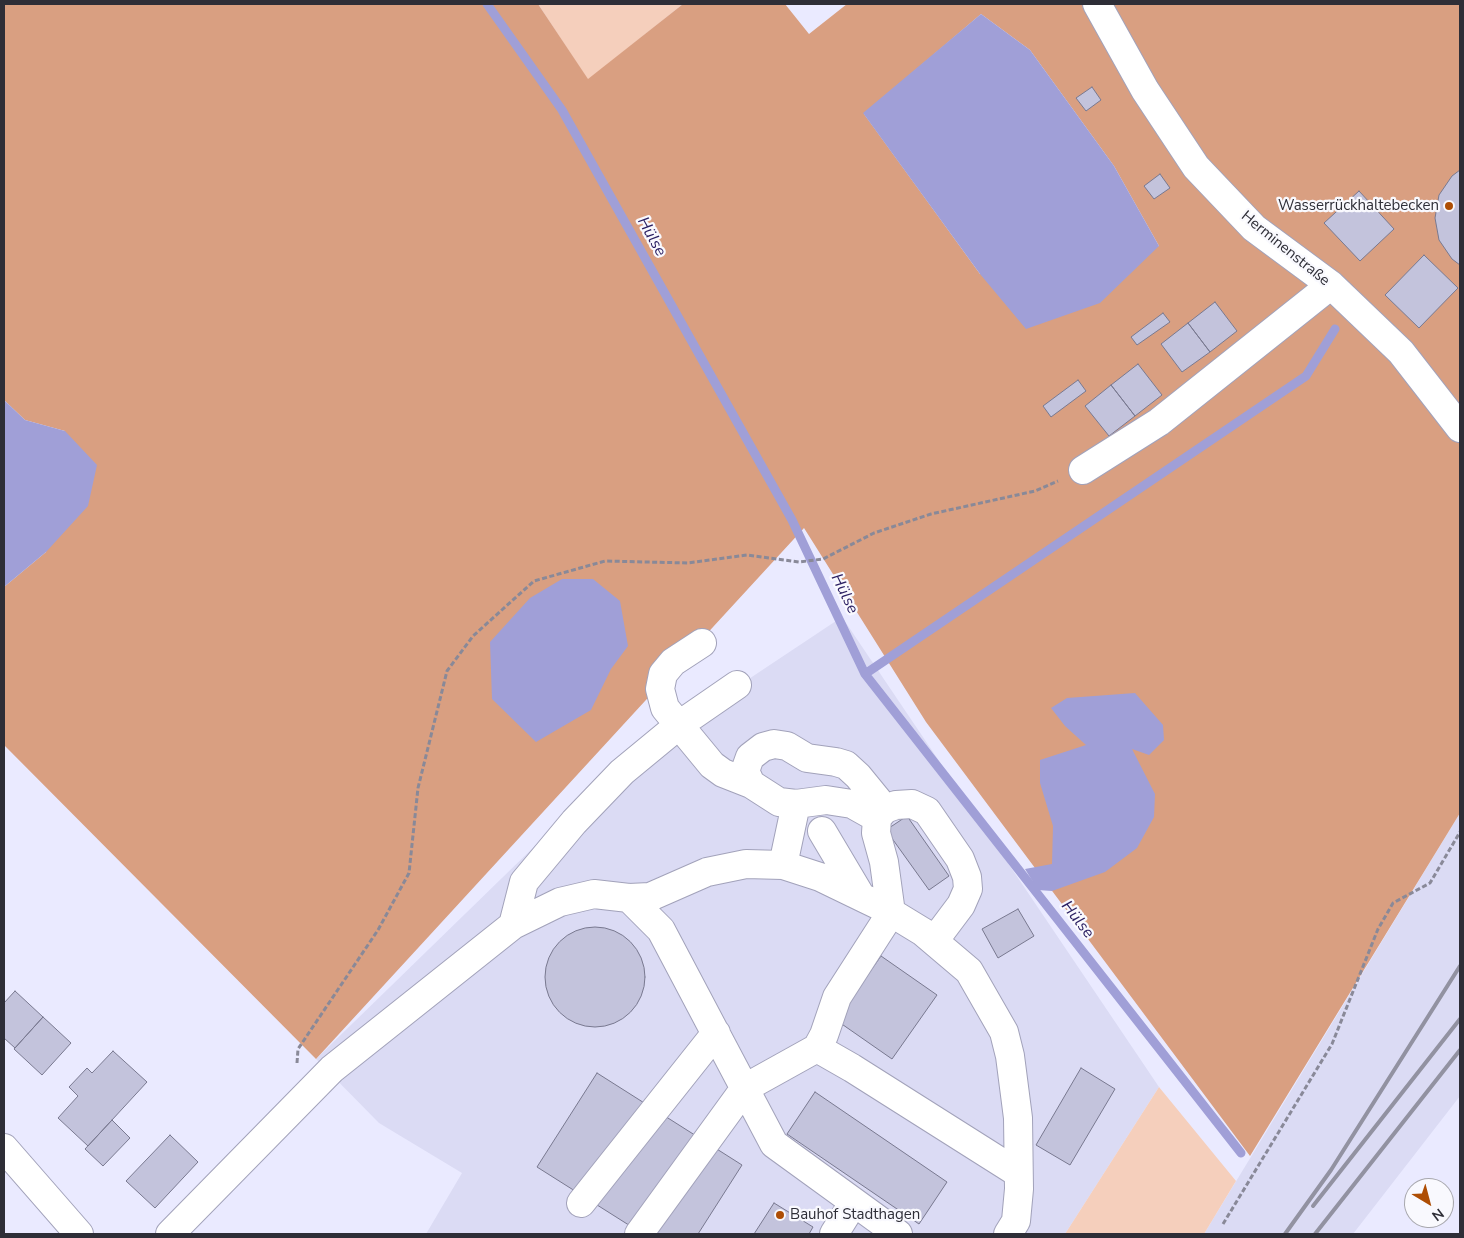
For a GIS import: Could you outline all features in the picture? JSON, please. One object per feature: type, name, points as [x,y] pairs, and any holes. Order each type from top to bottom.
[{"type":"street","name":"Herminenstraße","points":[[1097,4],[1144,90],[1196,166],[1254,228],[1331,285],[1400,352],[1460,428]]},
{"type":"street","points":[[1083,470],[1159,422],[1331,285]]},
{"type":"street","points":[[702,643],[673,662],[663,674],[660,689],[666,708],[712,765],[723,773],[751,784],[779,802],[796,804],[826,800],[852,804],[881,814],[912,804],[927,811],[960,859],[967,877],[968,889],[961,905],[934,941]]},
{"type":"street","points":[[514,925],[524,882],[574,822],[622,772],[679,725],[737,685]]},
{"type":"street","points":[[639,1234],[745,1088],[817,1048],[824,1035],[837,997],[891,913],[884,862],[876,833],[881,814],[869,788],[846,766],[836,762],[806,758],[787,746],[774,744],[764,747],[750,757],[745,771],[751,784]]},
{"type":"street","points":[[783,865],[796,804]]},
{"type":"street","points":[[822,831],[860,895]]},
{"type":"street","points":[[170,1234],[295,1109],[332,1069],[514,925],[560,902],[594,894],[629,898],[650,897],[707,872],[746,864],[783,865],[820,877],[860,895],[934,941],[969,971],[1004,1032],[1010,1056],[1018,1118],[1018,1173],[1016,1221],[1008,1234]]},
{"type":"street","points":[[629,898],[661,930],[774,1144],[898,1234]]},
{"type":"street","points":[[581,1203],[716,1033]]},
{"type":"street","points":[[817,1048],[1018,1173]]},
{"type":"street","points":[[4,1148],[79,1234]]},
{"type":"street","points":[[834,1234],[854,1202]]},
{"type":"path","points":[[295,1109],[298,1050],[378,930],[409,873],[418,788],[447,671],[473,636],[534,581],[605,561],[688,563],[747,555],[800,562],[823,559],[874,532],[931,514],[1035,491],[1083,470]]},
{"type":"path","points":[[1223,1224],[1332,1044],[1378,929],[1393,903],[1430,884],[1460,832]]},
{"type":"shaded area","points":[[4,4],[538,4],[588,79],[683,4],[785,4],[809,34],[847,4],[1460,4],[1460,813],[1250,1156],[926,722],[804,528],[316,1059],[4,745],[4,587],[46,552],[65,431],[25,420],[4,400]],"holes":[[[981,14],[1030,50],[1114,166],[1159,246],[980,274],[864,114]]]},
{"type":"shaded area","points":[[538,4],[683,4],[588,80]]},
{"type":"shaded area","name":"Bauhof Stadthagen","points":[[842,617],[1159,1087],[1065,1234],[426,1234],[462,1173],[379,1123],[316,1059],[615,768]]},
{"type":"shaded area","points":[[1460,813],[1460,1096],[1353,1234],[1204,1234]]},
{"type":"shaded area","points":[[1159,1087],[1236,1181],[1204,1234],[1065,1234]]},
{"type":"water","points":[[981,14],[1030,50],[1114,166],[1159,246],[1100,303],[1026,329],[980,274],[863,113]]},
{"type":"water","points":[[4,400],[25,420],[65,431],[97,465],[88,506],[46,552],[4,587]]},
{"type":"water","points":[[562,579],[593,579],[620,601],[628,646],[611,669],[591,710],[536,742],[492,699],[490,642],[530,598]]},
{"type":"water","points":[[1135,693],[1163,725],[1164,740],[1149,755],[1132,749],[1155,794],[1154,817],[1137,848],[1105,872],[1052,891],[1038,890],[1025,869],[1052,864],[1053,826],[1040,783],[1040,760],[1086,745],[1065,726],[1051,708],[1067,698]]},
{"type":"building","points":[[1092,87],[1101,100],[1086,111],[1076,98]]},
{"type":"building","name":"Wasserrückhaltebecken","points":[[1460,170],[1460,265],[1452,259],[1439,240],[1435,218],[1439,195],[1452,176]]},
{"type":"building","points":[[1160,174],[1170,188],[1154,199],[1144,186]]},
{"type":"building","points":[[1359,191],[1394,229],[1360,261],[1324,223]]},
{"type":"building","points":[[1424,255],[1458,288],[1419,328],[1385,295]]},
{"type":"building","points":[[1215,302],[1237,331],[1210,352],[1188,323]]},
{"type":"building","points":[[1163,313],[1170,322],[1137,345],[1131,337]]},
{"type":"building","points":[[1188,323],[1210,352],[1182,372],[1161,344]]},
{"type":"building","points":[[1138,364],[1162,395],[1135,416],[1111,385]]},
{"type":"building","points":[[1078,380],[1086,391],[1051,417],[1043,406]]},
{"type":"building","points":[[1111,385],[1135,416],[1109,436],[1085,406]]},
{"type":"building","points":[[907,816],[949,876],[929,890],[886,830]]},
{"type":"building","points":[[1018,909],[1034,936],[998,958],[982,929]]},
{"type":"building","points":[[595,927],[614,931],[630,942],[641,958],[645,977],[641,996],[630,1012],[614,1023],[595,1027],[576,1023],[560,1012],[549,996],[545,977],[549,958],[560,942],[576,931]]},
{"type":"building","points":[[881,956],[937,995],[892,1059],[836,1020]]},
{"type":"building","points":[[15,991],[43,1017],[15,1048],[4,1038],[4,1003]]},
{"type":"building","points":[[43,1017],[71,1043],[42,1075],[14,1049]]},
{"type":"building","points":[[113,1051],[147,1082],[88,1146],[58,1118],[78,1096],[69,1087],[87,1068],[92,1073]]},
{"type":"building","points":[[1081,1068],[1115,1089],[1070,1165],[1036,1145]]},
{"type":"building","points":[[597,1073],[742,1165],[698,1234],[643,1234],[537,1167]]},
{"type":"building","points":[[815,1092],[947,1182],[919,1224],[787,1134]]},
{"type":"building","points":[[112,1120],[130,1138],[103,1166],[85,1149]]},
{"type":"building","points":[[170,1135],[198,1162],[155,1208],[126,1181]]},
{"type":"building","name":"Bauhof Stadthagen","points":[[774,1203],[813,1227],[809,1234],[754,1234]]},
{"type":"waterway","name":"Hülse","points":[[487,4],[562,110],[792,520],[865,674],[1241,1153]]},
{"type":"waterway","points":[[865,674],[1306,376],[1335,329]]},
{"type":"railway","points":[[1285,1234],[1331,1170],[1460,966]]},
{"type":"railway","points":[[1313,1206],[1460,1019]]},
{"type":"railway","points":[[1315,1234],[1460,1050]]},
{"type":"place","name":"Wasserrückhaltebecken","points":[[1449,206]]},
{"type":"place","name":"Bauhof Stadthagen","points":[[780,1215]]}]
